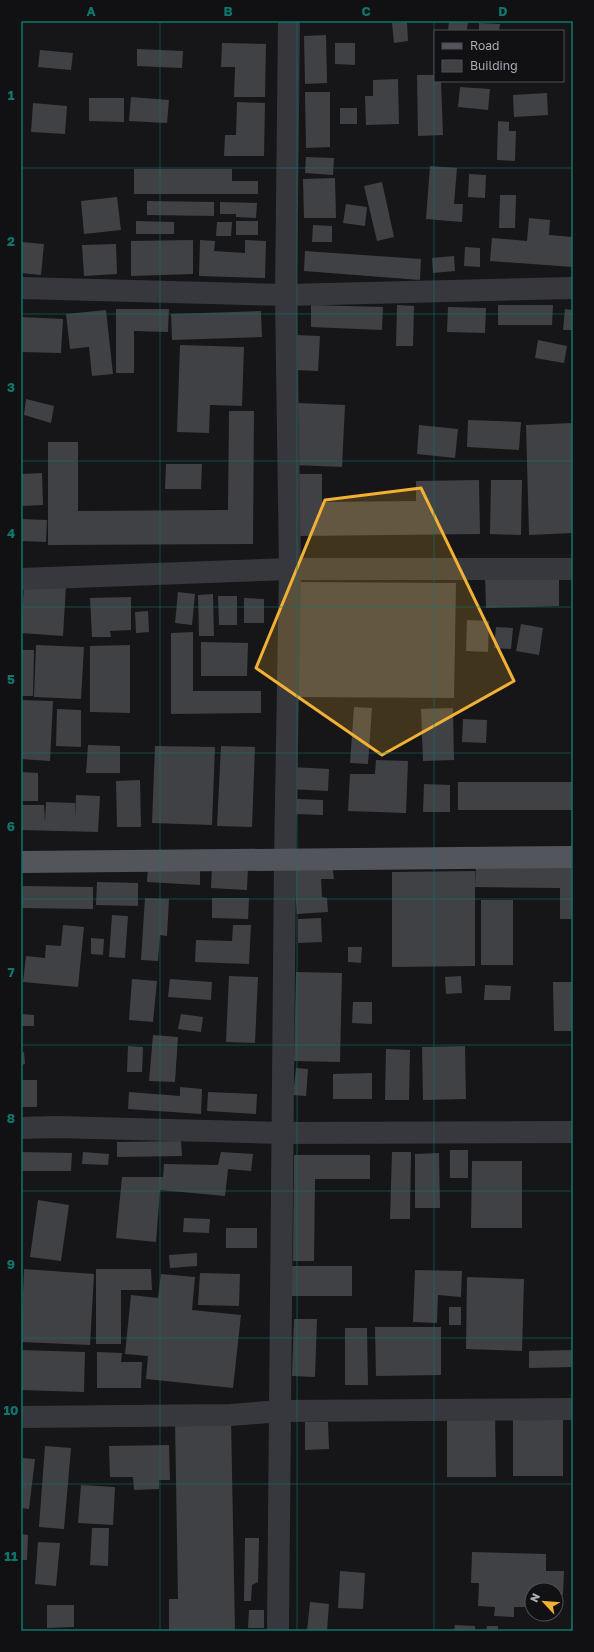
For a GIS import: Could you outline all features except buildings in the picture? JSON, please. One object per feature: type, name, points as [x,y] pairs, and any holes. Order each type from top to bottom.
[{"type":"main road","points":[[21,862],[573,858]]},
{"type":"street","points":[[278,1631],[285,860],[290,569],[286,294],[288,21]]},
{"type":"street","points":[[21,288],[286,294],[573,288]]},
{"type":"street","points":[[21,579],[290,569],[573,569]]},
{"type":"street","points":[[21,1128],[56,1127],[282,1133],[573,1132]]},
{"type":"street","points":[[21,1417],[231,1415],[280,1411],[573,1409]]},
{"type":"highlighted area","points":[[421,488],[514,681],[382,755],[256,668],[325,500]]}]
